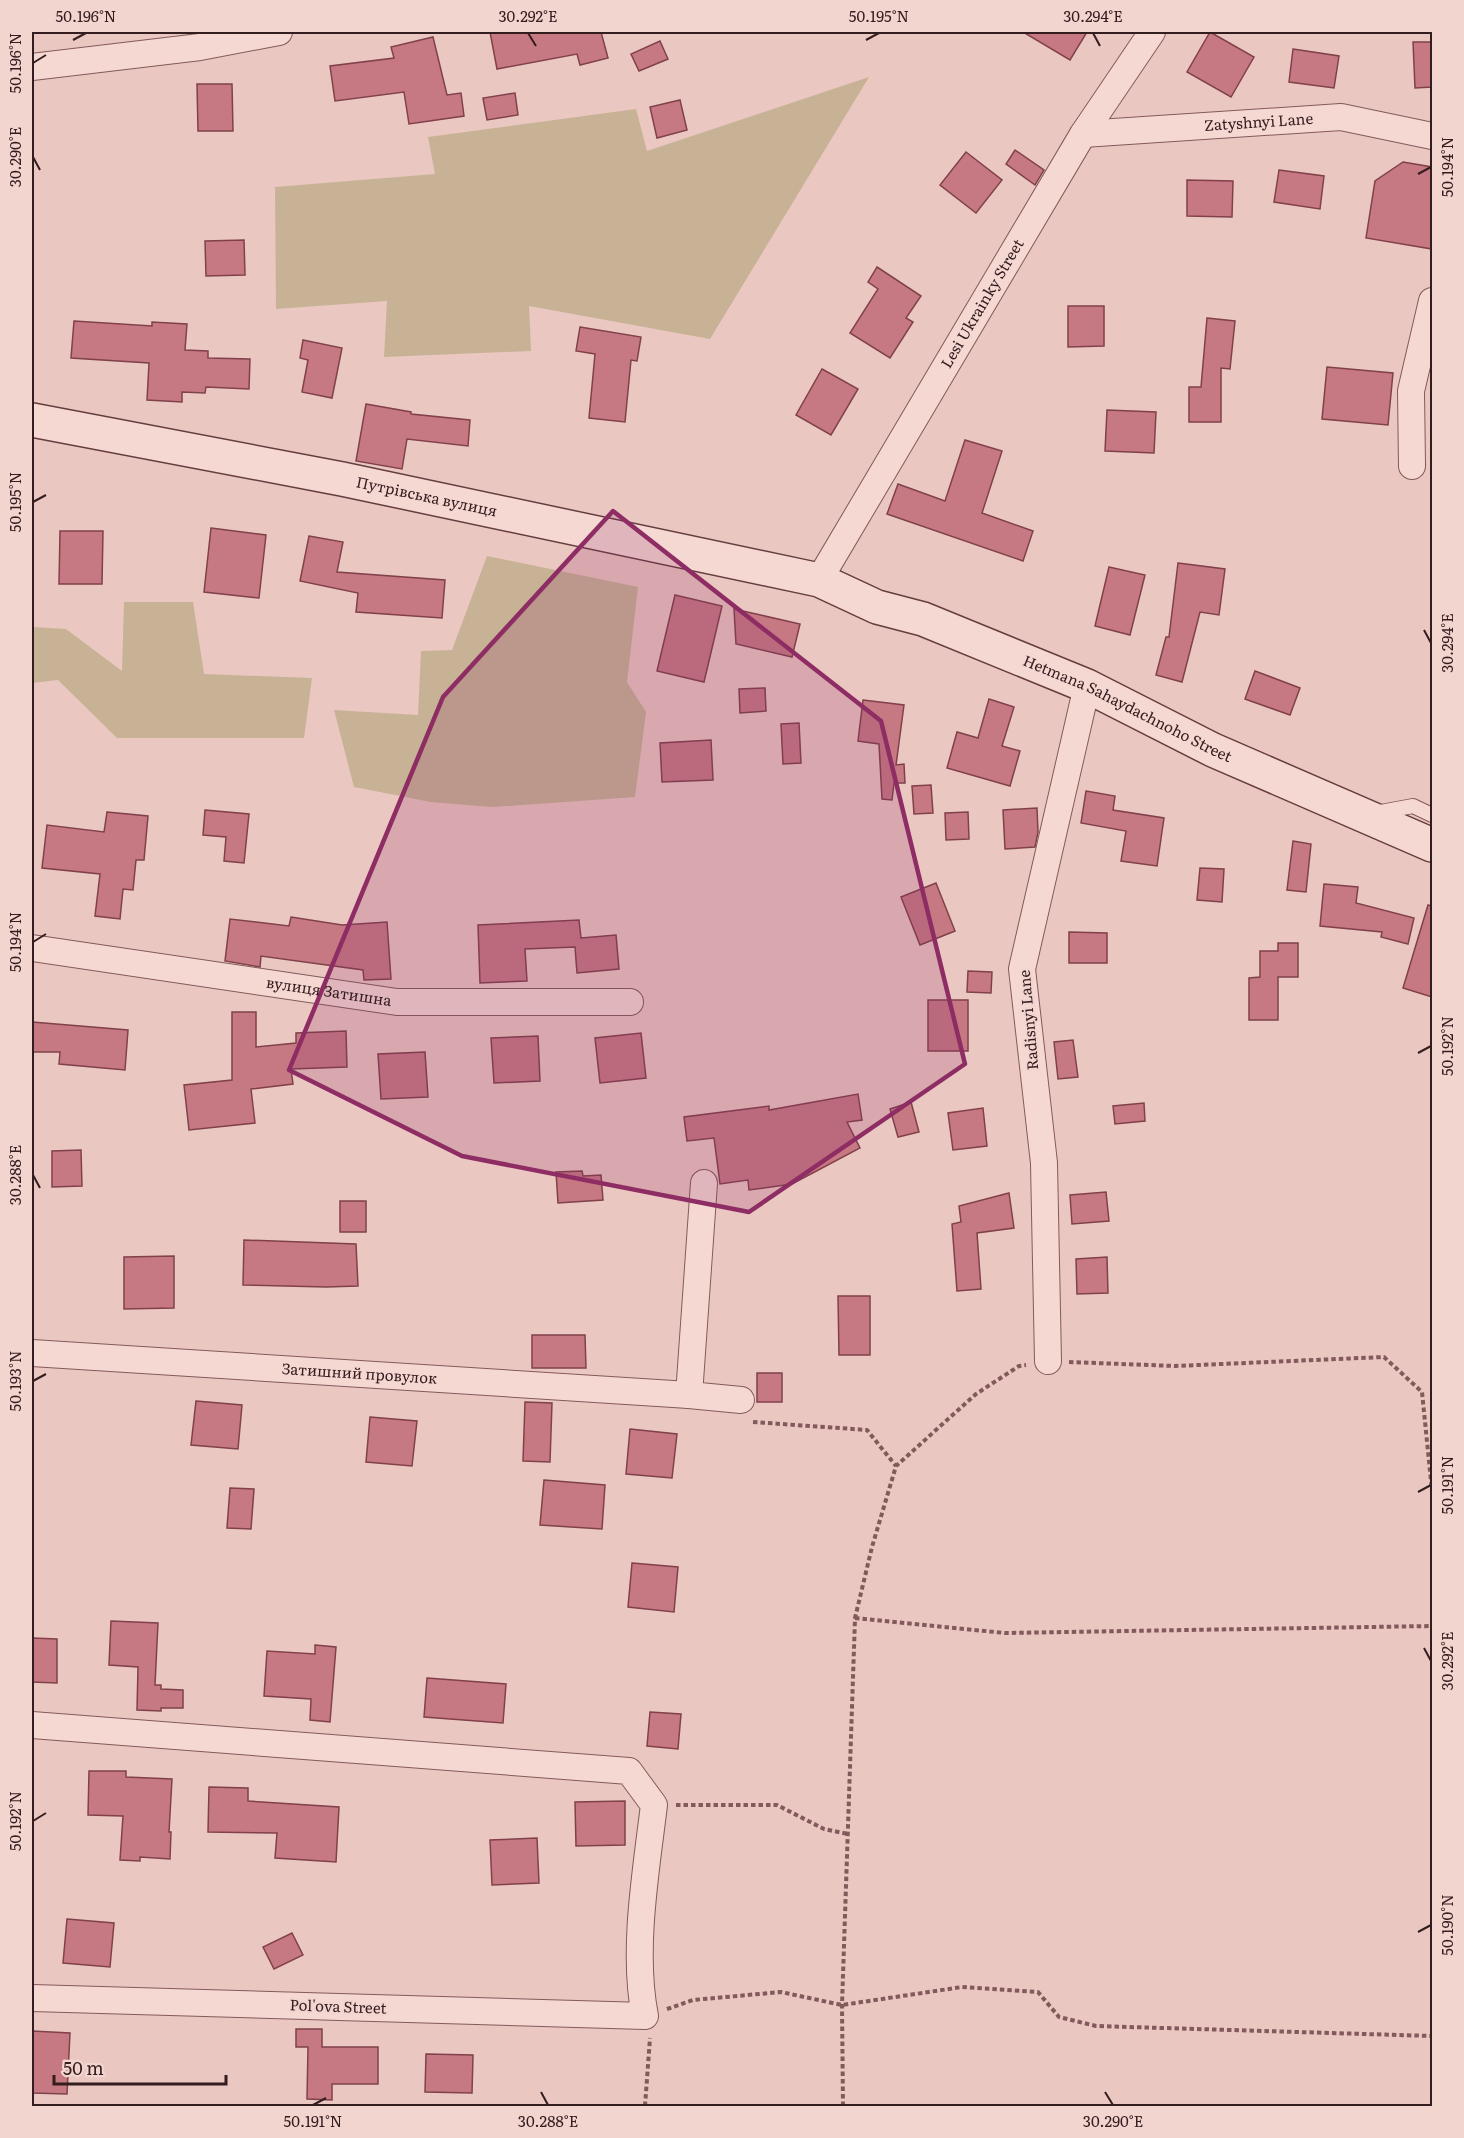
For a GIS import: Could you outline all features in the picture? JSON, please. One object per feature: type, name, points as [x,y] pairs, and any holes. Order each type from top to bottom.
[{"type":"main road","name":"Путрівська вулиця","points":[[32,420],[342,479],[819,580]]},
{"type":"main road","name":"Hetmana Sahaydachnoho Street","points":[[819,580],[877,607],[923,619],[1087,686],[1213,750],[1432,845]]},
{"type":"street","points":[[32,67],[199,39],[279,32]]},
{"type":"street","name":"Lesi Ukrainky Street","points":[[819,580],[1083,134],[1152,32]]},
{"type":"street","name":"Zatyshnyi Lane","points":[[1083,134],[1341,117],[1432,136]]},
{"type":"street","points":[[1412,466],[1411,391],[1432,301]]},
{"type":"street","name":"Radisnyi Lane","points":[[1048,1361],[1044,1164],[1022,969],[1087,686]]},
{"type":"street","name":"вулиця Затишна","points":[[32,948],[397,1002],[630,1002]]},
{"type":"street","points":[[704,1183],[689,1395],[741,1400]]},
{"type":"street","name":"Затишний провулок","points":[[32,1353],[689,1395]]},
{"type":"street","points":[[32,1725],[629,1771],[654,1805],[643,1897],[640,1991],[645,2016]]},
{"type":"street","name":"Pol'ova Street","points":[[32,1998],[645,2016]]},
{"type":"lane","points":[[1364,815],[1413,806],[1432,815]]},
{"type":"path","points":[[843,2106],[842,2005],[855,1618],[872,1547],[896,1466],[976,1394],[1019,1366],[1048,1361],[1175,1366],[1384,1357],[1422,1392],[1432,1491]]},
{"type":"path","points":[[741,1400],[742,1421],[867,1430],[896,1466]]},
{"type":"path","points":[[855,1618],[1005,1633],[1432,1626]]},
{"type":"path","points":[[654,1805],[777,1805],[824,1829],[848,1834]]},
{"type":"path","points":[[645,2106],[650,2053],[650,2034],[645,2016],[693,2000],[781,1992],[842,2005],[962,1987],[1038,1992],[1059,2017],[1096,2026],[1432,2036]]},
{"type":"highlighted area","points":[[613,511],[881,721],[965,1064],[749,1212],[462,1156],[289,1070],[443,697]]},
{"type":"shaded area","points":[[869,77],[710,339],[529,306],[531,351],[384,357],[387,301],[276,309],[275,187],[435,174],[428,137],[636,109],[647,151]]},
{"type":"shaded area","points":[[487,556],[638,587],[627,682],[646,712],[635,797],[492,807],[431,802],[354,787],[334,710],[418,715],[421,651],[452,650]]},
{"type":"shaded area","points":[[124,602],[193,602],[204,674],[312,678],[304,738],[117,738],[58,680],[32,683],[32,627],[66,629],[122,671]]},
{"type":"building","points":[[490,32],[601,32],[608,58],[580,65],[577,54],[497,69]]},
{"type":"building","points":[[1023,32],[1087,32],[1070,60]]},
{"type":"building","points":[[1210,32],[1254,57],[1231,97],[1187,72]]},
{"type":"building","points":[[433,37],[447,95],[461,93],[464,116],[409,124],[404,92],[335,101],[330,66],[394,58],[391,47]]},
{"type":"building","points":[[660,41],[668,59],[639,71],[631,54]]},
{"type":"building","points":[[1413,42],[1432,42],[1432,87],[1415,88]]},
{"type":"building","points":[[1293,49],[1339,56],[1334,88],[1289,82]]},
{"type":"building","points":[[197,84],[232,84],[233,131],[198,131]]},
{"type":"building","points":[[515,93],[518,115],[487,120],[483,98]]},
{"type":"building","points":[[680,100],[687,130],[657,138],[650,107]]},
{"type":"building","points":[[1015,150],[1044,170],[1035,185],[1006,164]]},
{"type":"building","points":[[966,152],[1002,180],[976,213],[940,185]]},
{"type":"building","points":[[1403,162],[1432,167],[1432,249],[1366,238],[1375,181]]},
{"type":"building","points":[[1279,170],[1324,176],[1320,209],[1274,202]]},
{"type":"building","points":[[1187,180],[1233,181],[1232,217],[1187,216]]},
{"type":"building","points":[[244,240],[245,275],[206,276],[205,241]]},
{"type":"building","points":[[877,267],[921,296],[906,318],[913,322],[890,358],[850,333],[878,289],[868,282]]},
{"type":"building","points":[[1068,306],[1104,306],[1104,346],[1068,347]]},
{"type":"building","points":[[1207,318],[1235,321],[1230,369],[1221,368],[1221,422],[1189,422],[1189,387],[1201,387]]},
{"type":"building","points":[[74,321],[152,326],[152,322],[187,324],[185,350],[208,351],[208,358],[250,359],[249,389],[206,387],[205,393],[182,392],[182,402],[147,400],[149,363],[71,358]]},
{"type":"building","points":[[580,327],[641,337],[637,361],[631,360],[625,422],[589,418],[595,354],[576,351]]},
{"type":"building","points":[[303,340],[342,348],[332,398],[302,392],[308,360],[300,358]]},
{"type":"building","points":[[1327,367],[1393,373],[1388,425],[1322,419]]},
{"type":"building","points":[[822,369],[858,389],[831,435],[796,415]]},
{"type":"building","points":[[366,404],[411,412],[411,414],[470,420],[468,446],[407,439],[402,469],[356,461]]},
{"type":"building","points":[[1107,410],[1156,412],[1154,453],[1105,451]]},
{"type":"building","points":[[965,440],[1002,451],[982,513],[1033,531],[1023,561],[887,514],[898,484],[945,501]]},
{"type":"building","points":[[211,528],[266,535],[259,598],[204,592]]},
{"type":"building","points":[[60,531],[103,531],[102,584],[59,584]]},
{"type":"building","points":[[309,536],[343,542],[337,572],[445,580],[442,618],[356,612],[358,593],[300,581]]},
{"type":"building","points":[[1178,563],[1225,569],[1219,615],[1200,612],[1182,682],[1156,675],[1166,637],[1169,637]]},
{"type":"building","points":[[1109,567],[1145,575],[1130,635],[1095,626]]},
{"type":"building","points":[[675,595],[722,606],[704,682],[657,671]]},
{"type":"building","points":[[734,609],[800,624],[792,657],[736,644]]},
{"type":"building","points":[[1255,671],[1300,688],[1290,715],[1245,699]]},
{"type":"building","points":[[765,688],[766,711],[740,713],[739,689]]},
{"type":"building","points":[[989,699],[1014,707],[1002,746],[1020,751],[1010,786],[947,768],[957,732],[978,738]]},
{"type":"building","points":[[863,700],[904,705],[896,765],[904,764],[905,783],[894,783],[892,800],[882,799],[879,744],[858,741]]},
{"type":"building","points":[[799,723],[801,763],[783,764],[781,724]]},
{"type":"building","points":[[711,740],[713,780],[662,782],[660,743]]},
{"type":"building","points":[[931,785],[933,813],[914,814],[912,786]]},
{"type":"building","points":[[1086,791],[1115,796],[1113,810],[1164,818],[1157,866],[1121,861],[1126,831],[1081,823]]},
{"type":"building","points":[[1037,808],[1038,832],[1035,847],[1005,849],[1003,810]]},
{"type":"building","points":[[205,810],[249,814],[244,863],[224,861],[226,837],[203,835]]},
{"type":"building","points":[[107,812],[148,816],[144,860],[136,860],[133,890],[123,889],[120,919],[95,916],[100,874],[42,868],[47,825],[104,832]]},
{"type":"building","points":[[968,812],[969,839],[946,840],[945,813]]},
{"type":"building","points":[[1293,841],[1311,844],[1306,892],[1287,890]]},
{"type":"building","points":[[1200,868],[1224,869],[1222,902],[1197,900]]},
{"type":"building","points":[[936,883],[955,931],[920,945],[901,897]]},
{"type":"building","points":[[1324,884],[1358,887],[1356,903],[1414,918],[1408,944],[1381,937],[1382,932],[1320,926]]},
{"type":"building","points":[[1428,905],[1432,906],[1432,997],[1403,988]]},
{"type":"building","points":[[291,917],[342,925],[387,922],[391,979],[364,980],[363,970],[261,956],[260,967],[225,961],[230,919],[289,926]]},
{"type":"building","points":[[579,920],[581,938],[616,935],[619,969],[577,973],[575,947],[525,949],[527,981],[480,983],[478,925]]},
{"type":"building","points":[[1069,932],[1107,933],[1107,963],[1069,963]]},
{"type":"building","points":[[1278,943],[1298,943],[1298,977],[1278,977],[1278,1020],[1249,1020],[1249,978],[1260,977],[1260,951],[1278,951]]},
{"type":"building","points":[[968,971],[992,972],[991,993],[967,992]]},
{"type":"building","points":[[928,1000],[968,1000],[968,1051],[928,1051]]},
{"type":"building","points":[[232,1012],[256,1012],[256,1047],[296,1043],[296,1033],[346,1031],[347,1067],[291,1069],[293,1084],[251,1089],[255,1123],[189,1130],[184,1085],[232,1080]]},
{"type":"building","points":[[32,1022],[128,1030],[125,1070],[59,1064],[60,1052],[32,1052]]},
{"type":"building","points":[[641,1033],[646,1078],[600,1083],[595,1038]]},
{"type":"building","points":[[538,1036],[540,1081],[494,1083],[491,1038]]},
{"type":"building","points":[[1073,1040],[1078,1077],[1058,1079],[1054,1042]]},
{"type":"building","points":[[425,1052],[428,1097],[381,1099],[378,1054]]},
{"type":"building","points":[[858,1094],[862,1120],[847,1122],[860,1148],[792,1184],[749,1190],[748,1180],[720,1184],[714,1138],[687,1141],[684,1117],[769,1106],[769,1110]]},
{"type":"building","points":[[911,1102],[919,1132],[898,1137],[890,1109]]},
{"type":"building","points":[[1144,1103],[1145,1121],[1115,1124],[1113,1106]]},
{"type":"building","points":[[983,1108],[987,1146],[953,1150],[948,1113]]},
{"type":"building","points":[[81,1150],[82,1186],[52,1187],[52,1151]]},
{"type":"building","points":[[582,1171],[583,1176],[601,1175],[603,1200],[558,1203],[556,1172]]},
{"type":"building","points":[[1106,1192],[1109,1221],[1072,1224],[1070,1195]]},
{"type":"building","points":[[1009,1193],[1014,1228],[977,1233],[981,1289],[957,1291],[952,1224],[961,1222],[959,1206]]},
{"type":"building","points":[[340,1201],[366,1201],[366,1232],[340,1232]]},
{"type":"building","points":[[244,1240],[356,1244],[358,1286],[243,1285]]},
{"type":"building","points":[[174,1256],[174,1308],[124,1309],[124,1257]]},
{"type":"building","points":[[1107,1257],[1108,1293],[1077,1294],[1076,1259]]},
{"type":"building","points":[[838,1296],[870,1296],[870,1355],[839,1355]]},
{"type":"building","points":[[532,1335],[585,1335],[586,1368],[532,1368]]},
{"type":"building","points":[[757,1373],[782,1373],[782,1402],[757,1402]]},
{"type":"building","points":[[196,1401],[242,1405],[238,1449],[191,1445]]},
{"type":"building","points":[[525,1402],[552,1403],[550,1462],[523,1461]]},
{"type":"building","points":[[370,1417],[417,1421],[412,1466],[366,1462]]},
{"type":"building","points":[[630,1429],[677,1434],[672,1478],[626,1474]]},
{"type":"building","points":[[544,1480],[605,1485],[602,1529],[540,1525]]},
{"type":"building","points":[[230,1488],[254,1489],[251,1529],[227,1528]]},
{"type":"building","points":[[632,1563],[678,1567],[674,1612],[628,1607]]},
{"type":"building","points":[[111,1621],[158,1623],[155,1685],[161,1685],[161,1689],[183,1690],[183,1708],[161,1708],[161,1711],[137,1710],[138,1667],[109,1665]]},
{"type":"building","points":[[32,1638],[57,1639],[57,1683],[32,1682]]},
{"type":"building","points":[[315,1645],[336,1647],[330,1722],[310,1720],[311,1699],[264,1696],[267,1651],[315,1654]]},
{"type":"building","points":[[427,1678],[506,1684],[503,1723],[424,1717]]},
{"type":"building","points":[[650,1712],[681,1714],[678,1749],[647,1746]]},
{"type":"building","points":[[89,1771],[126,1771],[126,1777],[172,1779],[170,1859],[140,1857],[140,1861],[120,1860],[123,1816],[88,1815]]},
{"type":"building","points":[[209,1787],[248,1788],[248,1801],[339,1807],[336,1862],[275,1858],[277,1833],[208,1832]]},
{"type":"building","points":[[625,1801],[625,1845],[576,1846],[575,1802]]},
{"type":"building","points":[[537,1838],[539,1883],[492,1885],[490,1840]]},
{"type":"building","points":[[67,1919],[114,1923],[110,1967],[63,1963]]},
{"type":"building","points":[[292,1933],[303,1955],[274,1969],[263,1947]]},
{"type":"building","points":[[296,2029],[322,2029],[322,2047],[378,2047],[378,2084],[332,2084],[332,2100],[307,2099],[308,2047],[296,2047]]},
{"type":"building","points":[[32,2031],[70,2033],[67,2094],[32,2093]]},
{"type":"building","points":[[426,2054],[473,2055],[472,2093],[425,2092]]}]
